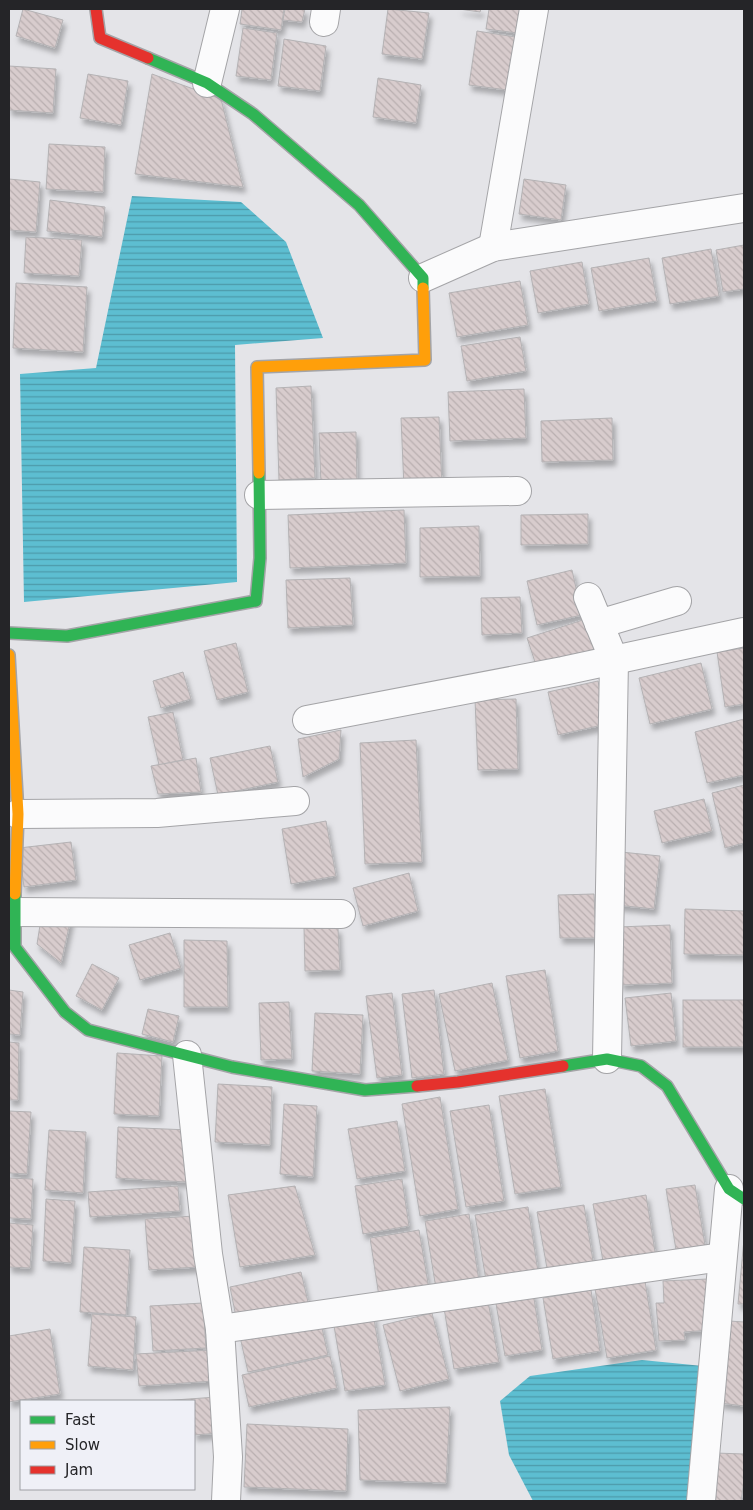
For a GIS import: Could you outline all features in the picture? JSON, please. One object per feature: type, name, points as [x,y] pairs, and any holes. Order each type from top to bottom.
[{"type":"street","points":[[9,633],[67,636],[256,601],[260,558],[257,367],[425,360],[423,278],[359,205],[253,114],[207,83],[100,38],[96,9]]},
{"type":"street","points":[[207,83],[225,9]]},
{"type":"street","points":[[492,248],[534,9]]},
{"type":"street","points":[[423,278],[492,248],[744,208]]},
{"type":"street","points":[[259,495],[517,490]]},
{"type":"street","points":[[588,596],[614,660],[607,1059]]},
{"type":"street","points":[[599,624],[677,601]]},
{"type":"street","points":[[307,720],[614,660],[744,632]]},
{"type":"street","points":[[9,655],[18,814],[12,946],[65,1012],[88,1030],[232,1067],[365,1090],[458,1082],[607,1059],[641,1066],[668,1086],[737,1194],[722,1257],[701,1501]]},
{"type":"street","points":[[18,814],[157,813],[295,801]]},
{"type":"street","points":[[15,912],[341,914]]},
{"type":"street","points":[[187,1055],[208,1254],[220,1329],[228,1457],[226,1501]]},
{"type":"street","points":[[220,1329],[722,1257]]},
{"type":"water","points":[[132,196],[241,202],[286,242],[323,338],[235,345],[237,582],[24,602],[20,374],[96,368]]},
{"type":"water","points":[[642,1360],[713,1367],[697,1501],[533,1501],[509,1455],[500,1401],[530,1376]]},
{"type":"building","points":[[23,9],[63,20],[55,48],[16,36]]},
{"type":"building","points":[[242,9],[284,9],[281,30],[240,24]]},
{"type":"building","points":[[285,9],[305,9],[302,22],[283,20]]},
{"type":"building","points":[[388,9],[429,13],[422,59],[382,54]]},
{"type":"building","points":[[459,9],[481,9],[480,12]]},
{"type":"building","points":[[489,9],[529,9],[525,34],[486,29]]},
{"type":"building","points":[[243,28],[277,33],[271,80],[236,76]]},
{"type":"building","points":[[477,31],[522,38],[515,91],[469,85]]},
{"type":"building","points":[[284,39],[326,46],[320,91],[278,86]]},
{"type":"building","points":[[9,66],[56,69],[53,113],[9,110]]},
{"type":"building","points":[[88,74],[128,81],[121,125],[80,118]]},
{"type":"building","points":[[152,74],[221,99],[243,187],[135,174]]},
{"type":"building","points":[[378,78],[421,85],[416,123],[373,117]]},
{"type":"building","points":[[49,144],[105,147],[103,192],[46,189]]},
{"type":"building","points":[[9,179],[40,182],[36,232],[9,230]]},
{"type":"building","points":[[524,179],[566,185],[561,220],[519,214]]},
{"type":"building","points":[[50,200],[105,207],[102,237],[47,231]]},
{"type":"building","points":[[26,237],[82,240],[79,276],[24,273]]},
{"type":"building","points":[[744,245],[744,289],[723,292],[716,250]]},
{"type":"building","points":[[711,249],[719,296],[670,304],[662,258]]},
{"type":"building","points":[[649,258],[657,301],[599,311],[591,268]]},
{"type":"building","points":[[582,262],[589,304],[538,313],[530,271]]},
{"type":"building","points":[[520,281],[528,325],[457,337],[449,293]]},
{"type":"building","points":[[16,283],[87,287],[83,352],[13,348]]},
{"type":"building","points":[[520,337],[526,371],[467,381],[461,346]]},
{"type":"building","points":[[311,386],[315,478],[279,480],[276,388]]},
{"type":"building","points":[[524,389],[526,438],[450,441],[448,392]]},
{"type":"building","points":[[439,417],[442,486],[404,488],[401,418]]},
{"type":"building","points":[[612,418],[613,460],[542,462],[541,421]]},
{"type":"building","points":[[356,432],[357,483],[321,485],[319,433]]},
{"type":"building","points":[[404,510],[406,563],[290,568],[288,515]]},
{"type":"building","points":[[588,514],[588,544],[521,545],[521,515]]},
{"type":"building","points":[[479,526],[480,576],[420,577],[420,528]]},
{"type":"building","points":[[572,570],[582,615],[537,625],[527,581]]},
{"type":"building","points":[[350,578],[353,625],[288,628],[286,580]]},
{"type":"building","points":[[520,597],[522,633],[482,635],[481,598]]},
{"type":"building","points":[[592,617],[601,647],[537,668],[527,638]]},
{"type":"building","points":[[236,643],[248,692],[217,700],[204,651]]},
{"type":"building","points":[[744,648],[744,704],[725,707],[717,652]]},
{"type":"building","points":[[701,663],[712,709],[650,724],[639,678]]},
{"type":"building","points":[[183,672],[191,699],[161,708],[153,681]]},
{"type":"building","points":[[598,681],[607,724],[558,735],[548,692]]},
{"type":"building","points":[[516,699],[518,769],[478,770],[475,700]]},
{"type":"building","points":[[173,712],[183,760],[159,765],[148,717]]},
{"type":"building","points":[[744,719],[744,775],[707,783],[695,732]]},
{"type":"building","points":[[341,730],[339,759],[303,777],[298,739]]},
{"type":"building","points":[[416,740],[422,862],[365,864],[360,743]]},
{"type":"building","points":[[270,746],[278,782],[218,795],[210,758]]},
{"type":"building","points":[[196,758],[201,792],[158,794],[151,766]]},
{"type":"building","points":[[744,785],[744,843],[725,848],[712,793]]},
{"type":"building","points":[[704,799],[712,831],[662,843],[654,811]]},
{"type":"building","points":[[326,821],[336,876],[291,884],[282,829]]},
{"type":"building","points":[[71,842],[76,880],[24,887],[19,848]]},
{"type":"building","points":[[621,852],[660,856],[654,909],[616,905]]},
{"type":"building","points":[[409,873],[418,911],[363,926],[353,888]]},
{"type":"building","points":[[594,894],[596,938],[560,938],[558,895]]},
{"type":"building","points":[[685,909],[744,911],[744,955],[684,954]]},
{"type":"building","points":[[71,918],[61,963],[37,944],[41,919]]},
{"type":"building","points":[[670,925],[672,983],[621,985],[618,927]]},
{"type":"building","points":[[304,928],[338,928],[340,970],[305,971]]},
{"type":"building","points":[[170,933],[181,968],[140,980],[129,945]]},
{"type":"building","points":[[184,940],[227,941],[228,1007],[184,1007]]},
{"type":"building","points":[[92,964],[119,978],[102,1010],[76,996]]},
{"type":"building","points":[[545,970],[558,1051],[520,1058],[506,976]]},
{"type":"building","points":[[492,983],[508,1060],[455,1071],[439,994]]},
{"type":"building","points":[[9,990],[23,992],[20,1035],[9,1034]]},
{"type":"building","points":[[434,990],[444,1074],[412,1078],[402,994]]},
{"type":"building","points":[[392,993],[402,1075],[377,1078],[366,996]]},
{"type":"building","points":[[671,993],[676,1041],[631,1046],[625,998]]},
{"type":"building","points":[[683,1000],[744,1000],[744,1047],[683,1047]]},
{"type":"building","points":[[289,1002],[292,1059],[261,1060],[259,1003]]},
{"type":"building","points":[[148,1009],[179,1016],[173,1042],[142,1034]]},
{"type":"building","points":[[315,1013],[363,1015],[360,1074],[312,1071]]},
{"type":"building","points":[[9,1042],[19,1043],[18,1100],[9,1100]]},
{"type":"building","points":[[117,1053],[162,1056],[159,1116],[114,1114]]},
{"type":"building","points":[[218,1084],[272,1087],[270,1145],[215,1142]]},
{"type":"building","points":[[545,1089],[561,1187],[515,1194],[499,1096]]},
{"type":"building","points":[[440,1097],[458,1209],[420,1216],[402,1104]]},
{"type":"building","points":[[284,1104],[317,1106],[313,1177],[280,1174]]},
{"type":"building","points":[[489,1105],[504,1201],[466,1207],[450,1111]]},
{"type":"building","points":[[9,1111],[31,1112],[27,1174],[9,1173]]},
{"type":"building","points":[[397,1121],[405,1171],[357,1179],[348,1129]]},
{"type":"building","points":[[118,1127],[189,1130],[186,1182],[116,1178]]},
{"type":"building","points":[[49,1130],[86,1132],[83,1193],[45,1190]]},
{"type":"building","points":[[9,1178],[33,1179],[31,1219],[9,1218]]},
{"type":"building","points":[[402,1179],[409,1226],[363,1234],[355,1186]]},
{"type":"building","points":[[695,1185],[706,1251],[677,1256],[666,1189]]},
{"type":"building","points":[[178,1186],[180,1211],[90,1217],[88,1192]]},
{"type":"building","points":[[295,1186],[315,1255],[240,1267],[228,1195]]},
{"type":"building","points":[[646,1195],[656,1258],[604,1267],[593,1204]]},
{"type":"building","points":[[46,1199],[75,1201],[71,1263],[43,1261]]},
{"type":"building","points":[[584,1205],[594,1267],[548,1274],[537,1212]]},
{"type":"building","points":[[528,1207],[539,1278],[487,1286],[475,1215]]},
{"type":"building","points":[[469,1214],[480,1288],[437,1295],[425,1221]]},
{"type":"building","points":[[194,1216],[198,1267],[149,1270],[145,1219]]},
{"type":"building","points":[[9,1223],[33,1225],[30,1268],[9,1267]]},
{"type":"building","points":[[419,1230],[430,1295],[380,1303],[370,1238]]},
{"type":"building","points":[[744,1239],[744,1304],[738,1304]]},
{"type":"building","points":[[84,1247],[130,1250],[126,1315],[80,1312]]},
{"type":"building","points":[[301,1272],[308,1302],[236,1317],[230,1287]]},
{"type":"building","points":[[708,1279],[711,1330],[684,1332],[685,1340],[659,1341],[656,1303],[664,1303],[663,1281]]},
{"type":"building","points":[[645,1281],[656,1350],[607,1358],[595,1289]]},
{"type":"building","points":[[591,1290],[600,1351],[553,1359],[543,1298]]},
{"type":"building","points":[[533,1292],[542,1350],[505,1356],[495,1298]]},
{"type":"building","points":[[488,1301],[499,1362],[454,1369],[444,1308]]},
{"type":"building","points":[[203,1303],[206,1348],[153,1351],[150,1306]]},
{"type":"building","points":[[373,1313],[385,1385],[345,1391],[333,1320]]},
{"type":"building","points":[[432,1313],[449,1379],[400,1391],[383,1325]]},
{"type":"building","points":[[92,1314],[136,1317],[133,1370],[88,1366]]},
{"type":"building","points":[[320,1319],[328,1355],[248,1372],[240,1337]]},
{"type":"building","points":[[729,1321],[744,1322],[744,1406],[720,1403]]},
{"type":"building","points":[[50,1329],[60,1394],[9,1402],[9,1336]]},
{"type":"building","points":[[212,1350],[214,1381],[139,1386],[136,1354]]},
{"type":"building","points":[[330,1356],[337,1388],[249,1407],[242,1375]]},
{"type":"building","points":[[217,1397],[220,1433],[195,1435],[195,1400],[174,1400]]},
{"type":"building","points":[[450,1407],[446,1483],[360,1480],[358,1410]]},
{"type":"building","points":[[247,1424],[348,1429],[346,1491],[244,1487]]},
{"type":"building","points":[[715,1453],[744,1454],[744,1481],[741,1501],[710,1501]]},
{"type":"traffic: fast","points":[[148,58],[207,83],[253,114],[359,205],[423,278],[423,288]]},
{"type":"traffic: fast","points":[[9,633],[67,636],[256,601],[260,558],[259,473]]},
{"type":"traffic: fast","points":[[15,894],[15,947],[65,1012],[88,1030],[232,1067],[365,1090],[417,1086]]},
{"type":"traffic: fast","points":[[563,1066],[607,1059],[641,1066],[667,1086],[729,1189],[744,1199]]},
{"type":"traffic: slow","points":[[259,473],[257,367],[425,360],[423,288]]},
{"type":"traffic: slow","points":[[9,655],[18,814],[15,894]]},
{"type":"traffic: jam","points":[[96,9],[100,38],[148,58]]},
{"type":"traffic: jam","points":[[417,1086],[458,1082],[563,1066]]}]
